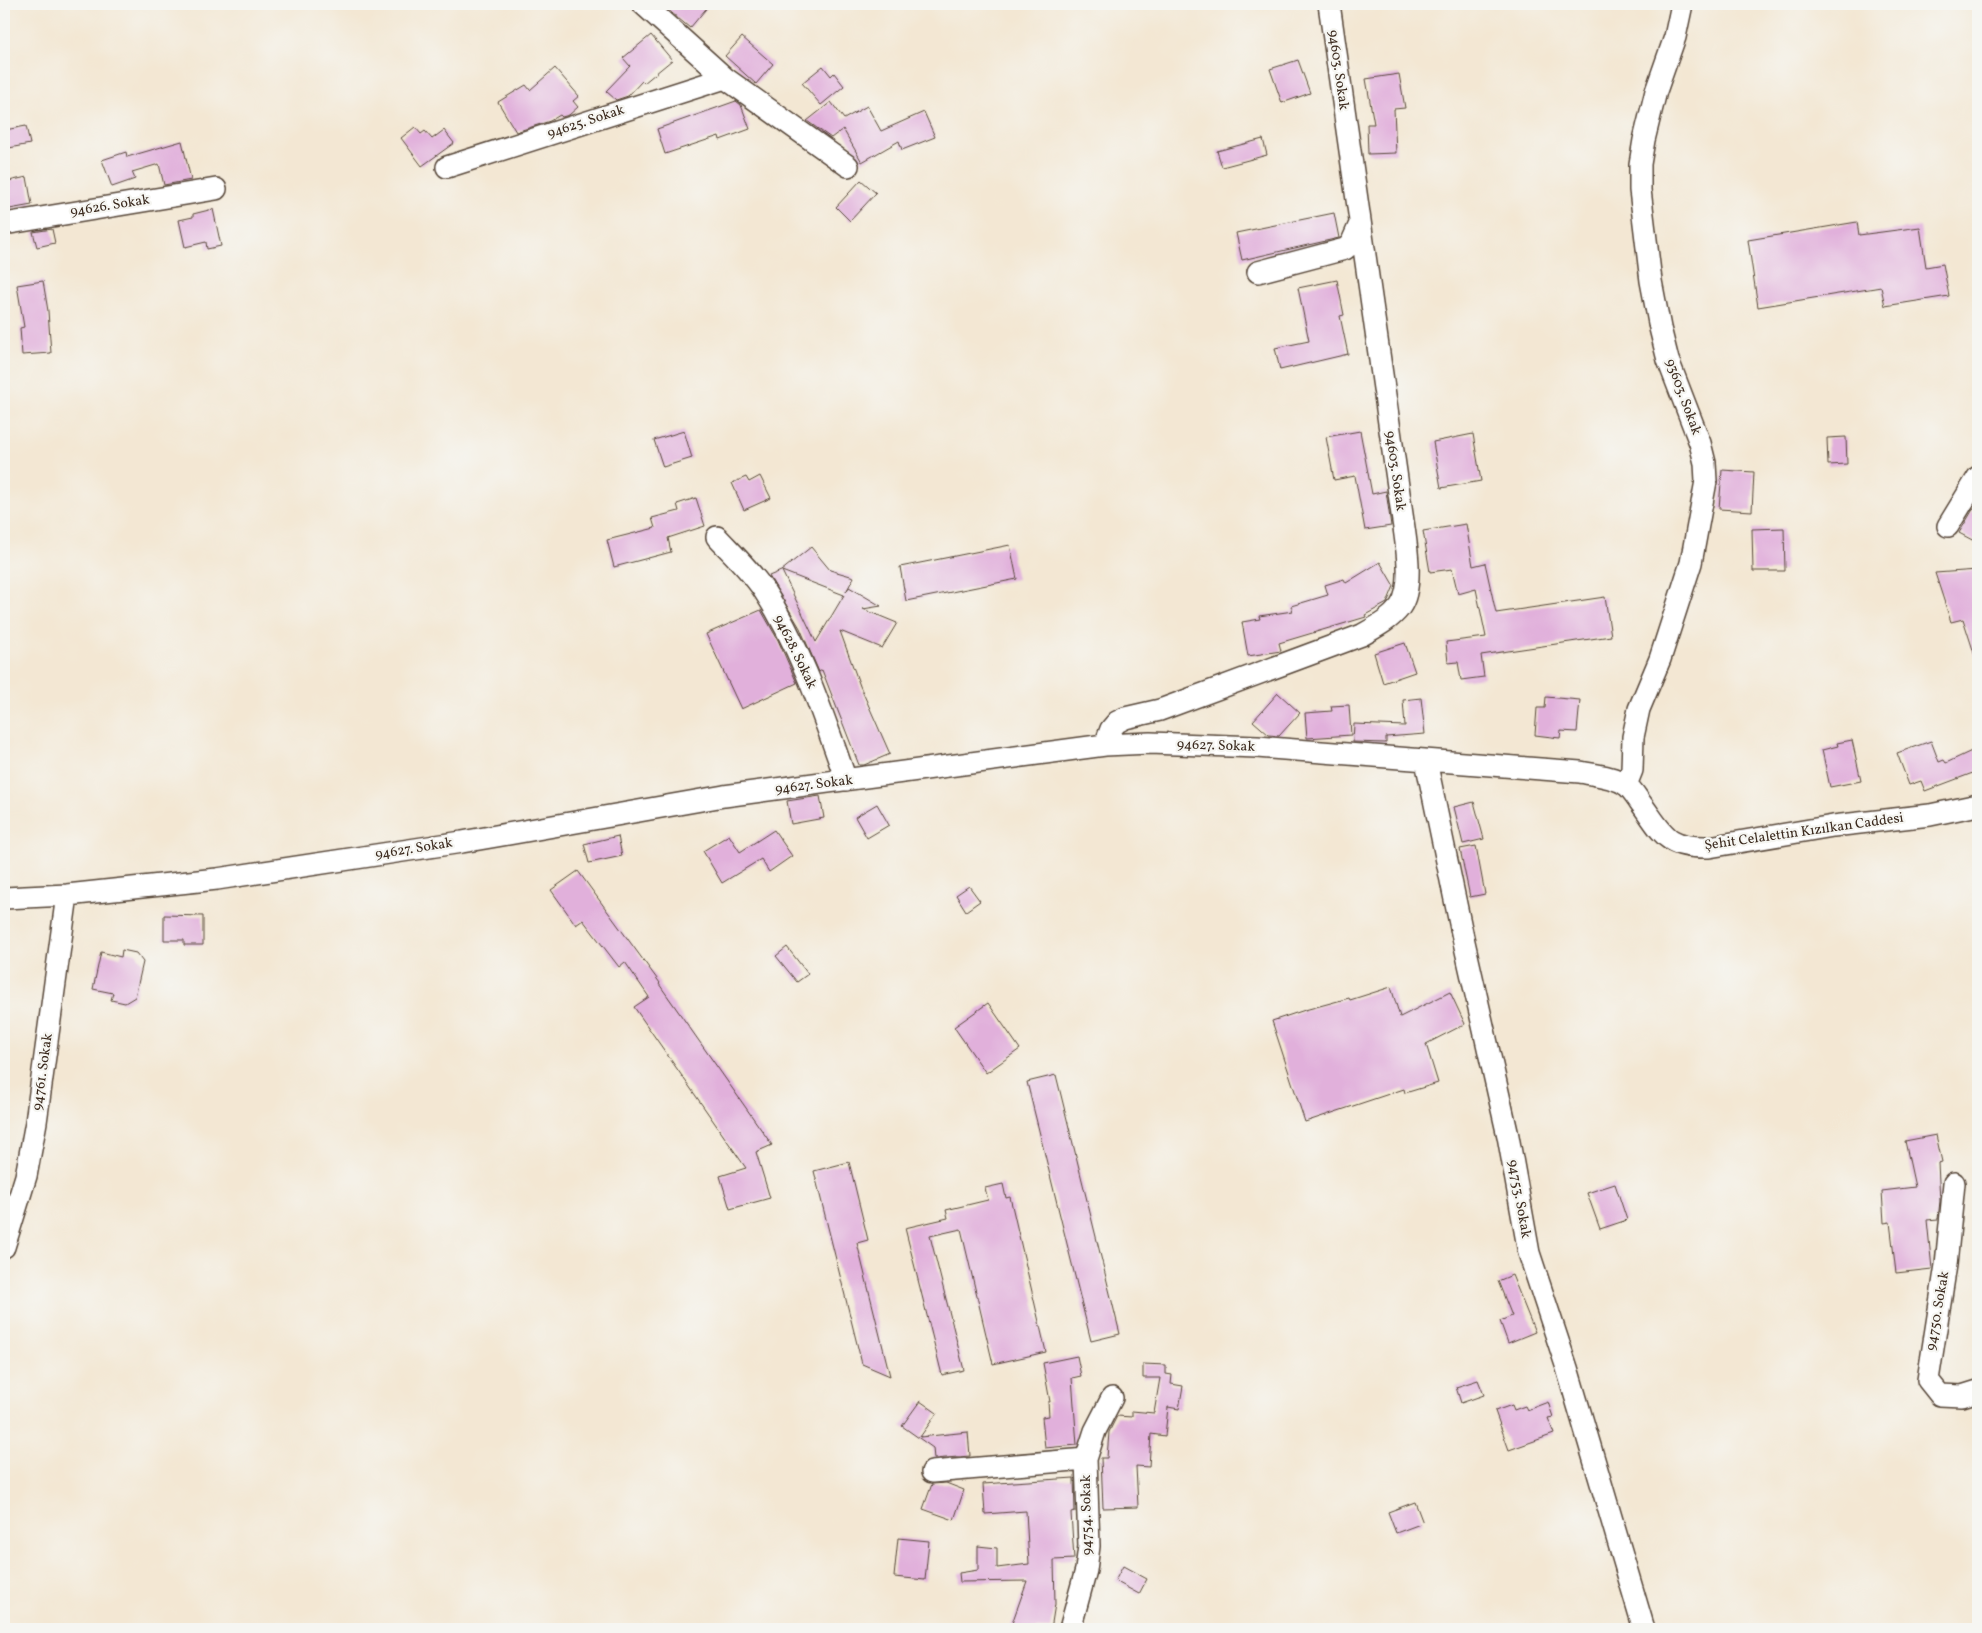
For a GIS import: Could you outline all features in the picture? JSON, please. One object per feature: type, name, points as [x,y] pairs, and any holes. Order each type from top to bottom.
[{"type":"street","points":[[643,4],[726,78],[848,166]]},
{"type":"street","name":"94603. Sokak","points":[[1106,745],[1111,729],[1117,722],[1125,718],[1160,710],[1362,635],[1379,626],[1400,606],[1407,585],[1405,538],[1359,226],[1329,4]]},
{"type":"street","name":"93603. Sokak","points":[[1626,784],[1632,770],[1633,737],[1639,709],[1660,659],[1691,563],[1706,480],[1705,463],[1700,443],[1668,360],[1660,328],[1651,281],[1640,190],[1640,164],[1644,140],[1656,91],[1675,37],[1682,4]]},
{"type":"street","name":"94625. Sokak","points":[[446,167],[726,78]]},
{"type":"street","name":"94626. Sokak","points":[[4,224],[216,189]]},
{"type":"street","points":[[1258,272],[1345,249],[1351,244],[1359,226]]},
{"type":"street","points":[[1948,526],[1978,478]]},
{"type":"street","name":"94628. Sokak","points":[[718,537],[757,582],[780,620],[816,696],[846,780]]},
{"type":"street","name":"94627. Sokak","points":[[4,898],[67,895],[217,879],[462,842],[724,796],[1106,745],[1150,743],[1257,747],[1580,772],[1607,777],[1626,784]]},
{"type":"street","name":"94753. Sokak","points":[[1426,761],[1462,933],[1508,1136],[1529,1252],[1567,1368],[1637,1627]]},
{"type":"street","name":"Şehit Celalettin Kızılkan Caddesi","points":[[1626,784],[1662,832],[1675,844],[1688,848],[1709,847],[1834,826],[1930,815],[1978,804]]},
{"type":"street","name":"94761. Sokak","points":[[4,1247],[26,1176],[36,1122],[67,895]]},
{"type":"street","name":"94750. Sokak","points":[[1954,1183],[1946,1265],[1928,1380],[1934,1390],[1940,1395],[1962,1396],[1978,1391]]},
{"type":"street","name":"94754. Sokak","points":[[1070,1629],[1084,1579],[1089,1546],[1086,1459],[1094,1431],[1112,1398]]},
{"type":"street","name":"94754. Sokak","points":[[932,1472],[1086,1459]]},
{"type":"building","points":[[661,4],[710,4],[690,28]]},
{"type":"building","points":[[651,35],[672,60],[644,83],[642,81],[628,96],[616,100],[606,91],[630,66],[623,58]]},
{"type":"building","points":[[742,37],[773,64],[756,84],[725,56]]},
{"type":"building","points":[[1298,60],[1310,93],[1282,103],[1270,69]]},
{"type":"building","points":[[823,66],[831,76],[834,73],[844,86],[821,105],[802,83]]},
{"type":"building","points":[[555,68],[579,96],[573,101],[578,107],[569,115],[562,117],[560,115],[550,121],[516,132],[498,102],[526,85],[530,90]]},
{"type":"building","points":[[1399,74],[1405,108],[1394,109],[1396,153],[1368,154],[1367,124],[1374,124],[1366,79]]},
{"type":"building","points":[[736,101],[741,105],[750,129],[720,140],[719,136],[665,154],[657,129]]},
{"type":"building","points":[[831,102],[844,119],[867,106],[881,131],[924,112],[935,137],[902,150],[899,141],[862,162],[843,129],[831,138],[807,121]]},
{"type":"building","points":[[26,126],[30,144],[9,148],[5,130]]},
{"type":"building","points":[[415,127],[421,134],[425,131],[432,139],[444,130],[454,143],[422,166],[401,138]]},
{"type":"building","points":[[1263,139],[1267,155],[1222,167],[1217,151]]},
{"type":"building","points":[[182,141],[191,180],[164,185],[159,164],[132,172],[135,179],[112,187],[102,160],[126,152],[127,157]]},
{"type":"building","points":[[27,177],[32,205],[4,210],[4,182]]},
{"type":"building","points":[[861,180],[876,193],[850,221],[836,207]]},
{"type":"building","points":[[213,209],[221,246],[207,249],[206,242],[185,247],[179,220]]},
{"type":"building","points":[[1334,213],[1339,238],[1242,260],[1236,233]]},
{"type":"building","points":[[1857,222],[1859,235],[1920,227],[1926,267],[1943,264],[1949,296],[1885,306],[1881,287],[1758,307],[1748,240]]},
{"type":"building","points":[[52,229],[55,243],[37,247],[33,232]]},
{"type":"building","points":[[1337,280],[1344,315],[1340,316],[1348,354],[1280,370],[1275,348],[1309,341],[1298,288]]},
{"type":"building","points":[[43,281],[48,311],[51,353],[22,355],[20,328],[24,327],[17,285]]},
{"type":"building","points":[[684,431],[692,458],[663,467],[654,440]]},
{"type":"building","points":[[1360,431],[1372,494],[1386,491],[1391,526],[1365,530],[1355,476],[1334,480],[1326,437]]},
{"type":"building","points":[[1473,434],[1481,481],[1441,488],[1433,442]]},
{"type":"building","points":[[1846,437],[1847,464],[1828,465],[1827,438]]},
{"type":"building","points":[[1722,470],[1754,472],[1752,511],[1719,509]]},
{"type":"building","points":[[760,476],[771,498],[744,510],[732,483],[746,477],[749,482]]},
{"type":"building","points":[[696,498],[705,526],[668,538],[671,552],[614,567],[607,540],[655,528],[652,518],[679,511],[677,504]]},
{"type":"building","points":[[1978,501],[1978,543],[1959,533]]},
{"type":"building","points":[[1466,524],[1473,566],[1485,563],[1496,613],[1605,597],[1611,636],[1481,655],[1484,677],[1461,680],[1458,662],[1448,663],[1446,642],[1486,637],[1476,589],[1458,594],[1452,569],[1430,572],[1423,531]]},
{"type":"building","points":[[1784,528],[1785,571],[1753,571],[1752,529]]},
{"type":"building","points":[[1010,545],[1017,579],[906,601],[900,567]]},
{"type":"building","points":[[811,547],[830,570],[854,577],[846,592],[849,587],[881,606],[863,609],[897,623],[882,648],[840,631],[860,686],[890,754],[864,765],[859,765],[822,670],[819,672],[800,628],[769,576],[781,571]],"holes":[[[782,571],[844,595],[816,642]]]},
{"type":"building","points":[[1380,562],[1394,586],[1387,603],[1365,615],[1366,617],[1279,643],[1281,651],[1248,656],[1242,622],[1260,619],[1259,616],[1293,611],[1291,606],[1328,595],[1325,585],[1344,579],[1346,583]]},
{"type":"building","points":[[1978,570],[1978,656],[1975,656],[1963,619],[1951,622],[1935,573]]},
{"type":"building","points":[[761,610],[778,640],[797,683],[741,709],[706,634]]},
{"type":"building","points":[[1405,643],[1415,672],[1383,683],[1374,653]]},
{"type":"building","points":[[1278,693],[1300,713],[1279,736],[1269,735],[1253,721]]},
{"type":"building","points":[[1546,697],[1580,700],[1577,732],[1561,731],[1560,738],[1535,735],[1537,708],[1545,708]]},
{"type":"building","points":[[1421,698],[1425,734],[1386,737],[1386,743],[1353,742],[1354,724],[1405,726],[1403,700]]},
{"type":"building","points":[[1349,705],[1351,735],[1307,738],[1305,713],[1332,711],[1331,706]]},
{"type":"building","points":[[1852,740],[1861,781],[1830,787],[1822,750],[1838,746],[1837,743]]},
{"type":"building","points":[[1931,741],[1939,762],[1944,760],[1946,763],[1978,748],[1978,771],[1925,791],[1921,781],[1909,785],[1897,753]]},
{"type":"building","points":[[820,796],[824,818],[791,824],[787,801]]},
{"type":"building","points":[[1474,802],[1484,839],[1463,844],[1454,807]]},
{"type":"building","points":[[877,804],[889,825],[867,838],[855,817]]},
{"type":"building","points":[[774,830],[792,856],[769,872],[761,859],[722,883],[703,851],[729,835],[740,852]]},
{"type":"building","points":[[618,836],[622,856],[589,863],[584,844]]},
{"type":"building","points":[[1476,846],[1485,894],[1470,897],[1460,849]]},
{"type":"building","points":[[578,871],[660,983],[772,1145],[756,1152],[770,1198],[730,1209],[720,1176],[746,1168],[634,1007],[649,997],[625,962],[619,967],[583,920],[576,925],[551,890]]},
{"type":"building","points":[[969,886],[980,901],[966,911],[956,895]]},
{"type":"building","points":[[164,915],[203,916],[203,945],[184,945],[184,940],[164,940]]},
{"type":"building","points":[[787,947],[808,974],[797,982],[776,956]]},
{"type":"building","points":[[122,950],[136,953],[143,962],[135,997],[125,1003],[111,1000],[113,993],[93,989],[101,952],[121,957]]},
{"type":"building","points":[[1391,987],[1400,1017],[1450,992],[1465,1024],[1426,1044],[1438,1083],[1405,1093],[1404,1089],[1305,1122],[1272,1021],[1305,1010],[1349,998],[1350,1000]]},
{"type":"building","points":[[988,1003],[1020,1049],[986,1073],[954,1027]]},
{"type":"building","points":[[1056,1075],[1120,1334],[1091,1341],[1027,1082]]},
{"type":"building","points":[[1936,1135],[1942,1162],[1938,1163],[1940,1201],[1938,1219],[1927,1220],[1932,1269],[1896,1273],[1890,1222],[1884,1223],[1882,1191],[1915,1187],[1905,1141]]},
{"type":"building","points":[[849,1162],[868,1240],[857,1243],[890,1376],[862,1364],[814,1171]]},
{"type":"building","points":[[1003,1184],[1006,1198],[1010,1197],[1046,1352],[993,1364],[961,1229],[930,1236],[964,1370],[942,1375],[905,1228],[948,1218],[946,1210],[988,1200],[985,1188]]},
{"type":"building","points":[[1615,1184],[1627,1220],[1600,1229],[1587,1193]]},
{"type":"building","points":[[1512,1275],[1535,1332],[1508,1343],[1500,1321],[1512,1316],[1498,1281]]},
{"type":"building","points":[[1077,1356],[1081,1376],[1072,1378],[1077,1445],[1045,1448],[1042,1417],[1049,1416],[1048,1402],[1050,1402],[1043,1363]]},
{"type":"building","points":[[1143,1364],[1166,1365],[1166,1374],[1172,1375],[1171,1384],[1183,1386],[1179,1409],[1168,1407],[1165,1436],[1151,1434],[1149,1467],[1136,1466],[1138,1507],[1103,1508],[1101,1458],[1107,1458],[1109,1432],[1117,1416],[1132,1417],[1132,1411],[1154,1413],[1160,1378],[1143,1378]]},
{"type":"building","points":[[1478,1380],[1484,1395],[1461,1403],[1456,1387]]},
{"type":"building","points":[[920,1401],[937,1413],[920,1437],[968,1432],[970,1456],[934,1459],[933,1448],[902,1426]]},
{"type":"building","points":[[1548,1402],[1553,1417],[1548,1418],[1554,1434],[1509,1450],[1495,1411],[1512,1405],[1514,1410],[1525,1406],[1527,1410]]},
{"type":"building","points":[[1074,1478],[1075,1512],[1071,1513],[1074,1559],[1054,1560],[1055,1604],[1051,1629],[1010,1629],[1027,1581],[960,1582],[959,1573],[978,1570],[978,1546],[997,1548],[997,1568],[1029,1564],[1026,1511],[985,1514],[983,1484]]},
{"type":"building","points":[[946,1483],[964,1490],[954,1520],[923,1509],[932,1484]]},
{"type":"building","points":[[1415,1502],[1423,1523],[1396,1533],[1388,1512]]},
{"type":"building","points":[[898,1538],[929,1541],[925,1580],[894,1577]]},
{"type":"building","points":[[1123,1566],[1147,1579],[1139,1594],[1115,1581]]}]
